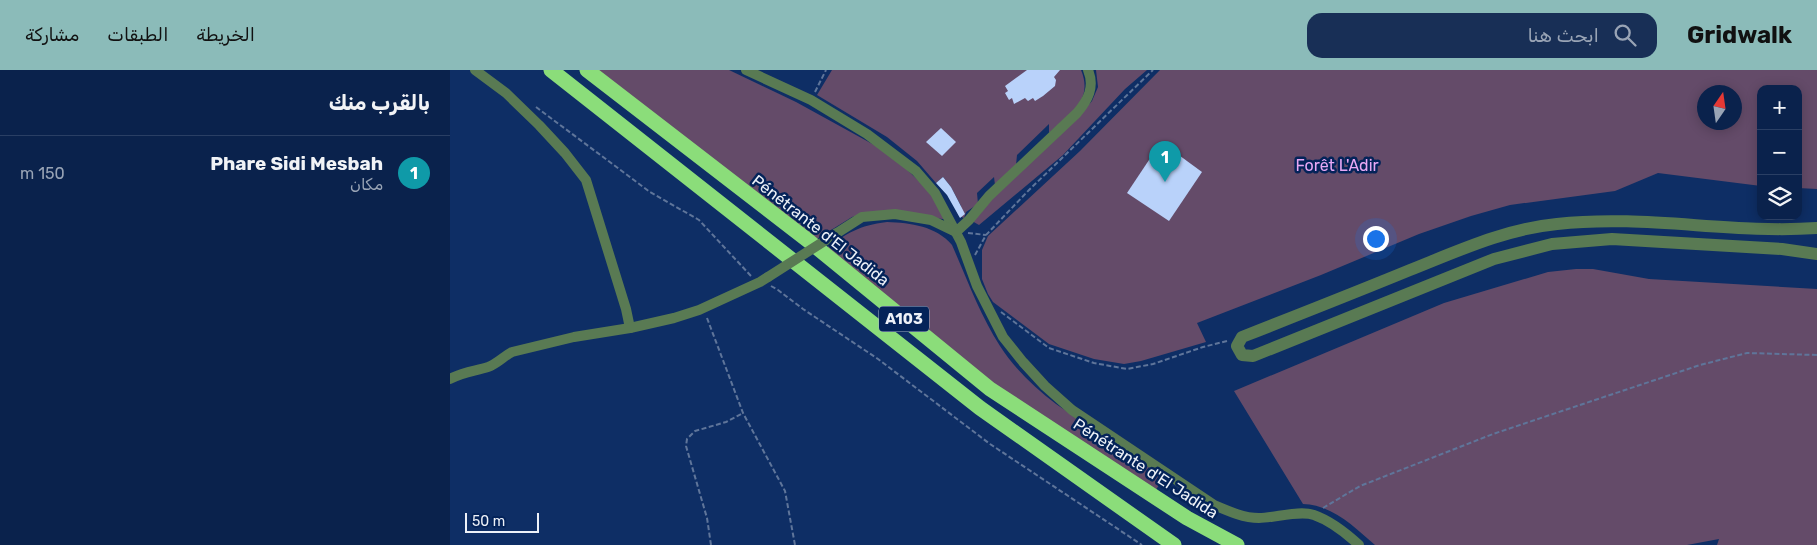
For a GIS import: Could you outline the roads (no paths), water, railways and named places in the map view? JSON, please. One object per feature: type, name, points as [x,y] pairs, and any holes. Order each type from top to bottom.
[{"type":"highway","name":"A103","points":[[550,70],[980,408],[1174,545]]},
{"type":"highway","name":"Pénétrante d'El Jadida","points":[[587,70],[810,242],[990,389],[1187,518],[1237,545]]},
{"type":"street","points":[[475,70],[506,93],[539,125],[565,153],[586,180],[626,309],[630,328]]},
{"type":"street","points":[[746,70],[811,100],[867,134],[916,171],[935,193],[956,232],[977,286],[1003,337],[1023,362],[1072,410],[1214,505],[1233,513],[1258,518],[1288,514],[1312,514],[1342,529],[1359,545]]},
{"type":"street","points":[[956,232],[989,196],[1077,114],[1087,102],[1091,86],[1088,70]]},
{"type":"street","points":[[450,379],[458,374],[491,366],[512,352],[574,337],[630,328],[674,318],[764,279],[862,218],[895,214],[931,220],[956,232]]},
{"type":"street","points":[[1817,228],[1780,230],[1613,222],[1557,224],[1530,228],[1479,242],[1242,337],[1237,346],[1242,355],[1252,356],[1494,259],[1552,244],[1612,239],[1817,254]]},
{"type":"place","name":"Phare Sidi Mesbah","points":[[1165,182]]},
{"type":"park label","name":"Forêt L'Adir","points":[[1337,165]]}]
